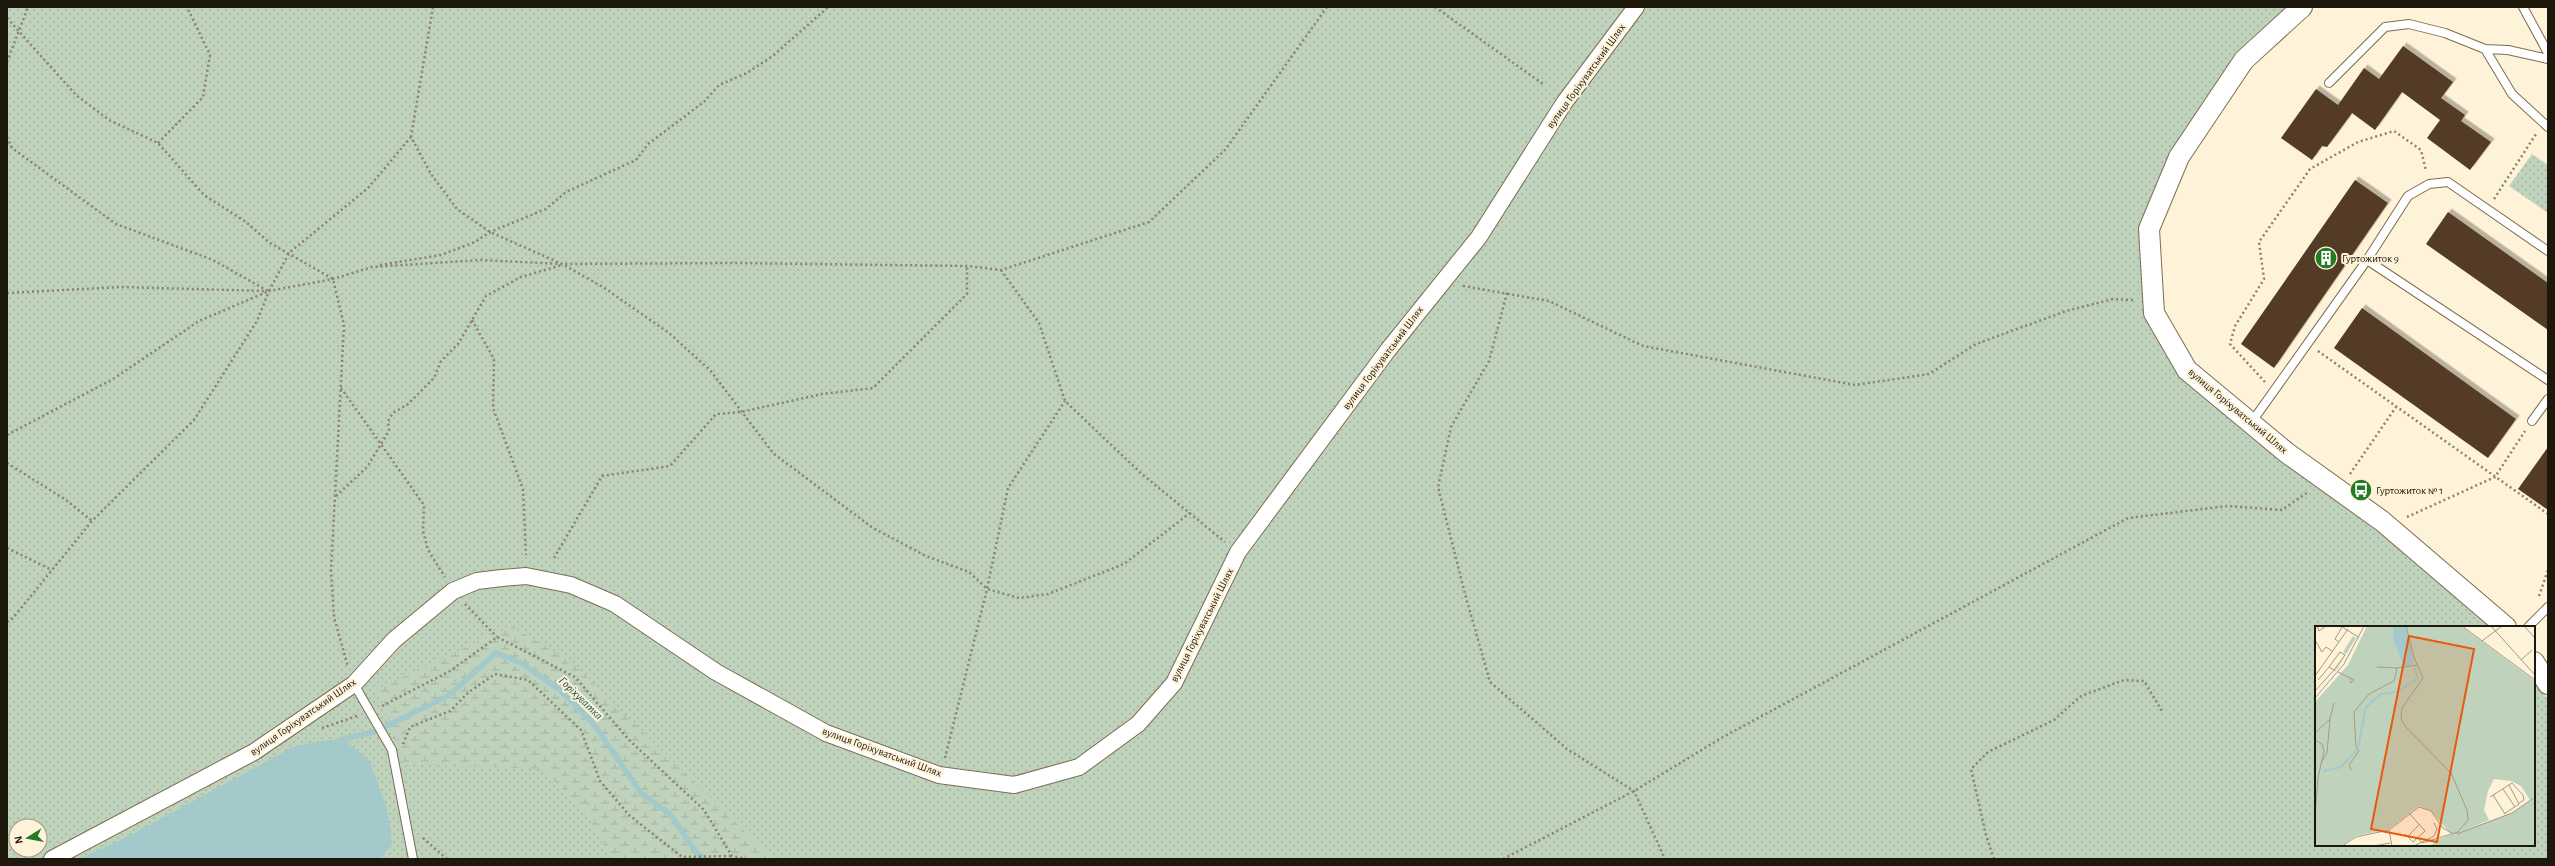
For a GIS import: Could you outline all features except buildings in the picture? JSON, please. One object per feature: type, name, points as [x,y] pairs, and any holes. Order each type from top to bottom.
[{"type":"street","name":"вулиця Горіхуватський Шлях","points":[[52,859],[254,752],[354,684],[394,640],[453,591],[477,581],[526,576],[571,585],[615,604],[716,672],[826,733],[940,775],[1014,785],[1079,768],[1138,724],[1174,683],[1238,552],[1388,350],[1479,237],[1564,102],[1636,7]]},
{"type":"street","name":"вулиця Горіхуватський Шлях","points":[[2302,7],[2244,60],[2179,157],[2149,229],[2154,312],[2187,370],[2251,423],[2382,521],[2505,626]]},
{"type":"street","points":[[2535,664],[2548,684]]},
{"type":"lane","points":[[2523,7],[2548,53]]},
{"type":"lane","points":[[2329,83],[2385,27],[2409,24],[2444,33],[2485,49],[2508,50],[2548,58]]},
{"type":"lane","points":[[2485,49],[2512,94],[2546,125]]},
{"type":"lane","points":[[2251,423],[2367,260],[2408,196],[2429,184],[2448,182],[2548,250]]},
{"type":"lane","points":[[2367,260],[2548,380]]},
{"type":"lane","points":[[2532,421],[2548,399]]},
{"type":"lane","points":[[2529,626],[2548,606]]},
{"type":"lane","points":[[354,684],[392,750],[413,859]]},
{"type":"path","points":[[7,62],[28,7]]},
{"type":"path","points":[[158,143],[203,97],[210,55],[187,7]]},
{"type":"path","points":[[7,622],[13,618],[92,521],[194,420],[257,321],[269,291],[289,253],[368,188],[411,137],[433,7]]},
{"type":"path","points":[[7,294],[121,287],[269,291],[333,279],[372,267],[441,254],[475,242],[490,232],[546,209],[566,192],[636,160],[648,144],[705,101],[719,85],[747,73],[774,55],[828,7]]},
{"type":"path","points":[[372,267],[480,260],[563,264],[736,263],[967,266],[1001,270],[1150,222],[1225,150],[1327,7]]},
{"type":"path","points":[[1435,7],[1543,84]]},
{"type":"path","points":[[7,18],[76,95],[109,120],[158,143],[204,195],[246,222],[270,243],[333,279],[344,325],[331,572],[334,617],[344,656],[354,684]]},
{"type":"path","points":[[2487,209],[2546,125]]},
{"type":"path","points":[[2274,391],[2230,344],[2235,326],[2264,279],[2259,242],[2310,169],[2358,142],[2394,131],[2421,150],[2429,184]]},
{"type":"path","points":[[7,137],[12,148],[116,224],[213,260],[269,291]]},
{"type":"path","points":[[411,137],[431,174],[457,209],[490,232],[563,264],[603,287],[669,333],[710,370],[774,454],[873,528],[926,556],[969,572],[987,589],[1019,598],[1048,594],[1124,564],[1190,513]]},
{"type":"path","points":[[336,496],[367,467],[389,431],[388,421],[393,413],[408,404],[434,378],[441,361],[458,344],[486,296],[521,277],[563,264]]},
{"type":"path","points":[[554,558],[602,476],[670,466],[716,414],[741,412],[822,394],[873,388],[967,294],[967,266]]},
{"type":"path","points":[[1001,270],[1039,323],[1065,401],[1143,475],[1226,543]]},
{"type":"path","points":[[1442,282],[1549,301],[1643,346],[1855,385],[1929,374],[1976,344],[2066,311],[2113,299],[2153,302]]},
{"type":"path","points":[[7,435],[113,379],[199,321],[269,291]]},
{"type":"path","points":[[1507,293],[1489,361],[1451,427],[1438,487],[1465,594],[1490,682],[1567,749],[1634,791],[1664,859]]},
{"type":"path","points":[[472,320],[494,359],[493,408],[523,489],[526,555]]},
{"type":"path","points":[[2308,344],[2548,514]]},
{"type":"path","points":[[341,387],[381,446],[424,505],[423,531],[428,550],[445,577]]},
{"type":"path","points":[[945,759],[987,589],[1008,488],[1065,401]]},
{"type":"path","points":[[2347,480],[2396,407]]},
{"type":"path","points":[[2403,519],[2495,477],[2532,421]]},
{"type":"path","points":[[7,463],[66,500],[92,521]]},
{"type":"path","points":[[1503,859],[1634,791],[1723,737],[2128,518],[2228,506],[2282,510],[2308,493],[2320,476]]},
{"type":"path","points":[[7,548],[52,570]]},
{"type":"path","points":[[453,591],[497,636],[575,677],[629,740],[704,810],[732,856]]},
{"type":"path","points":[[370,711],[450,671],[497,636]]},
{"type":"path","points":[[394,762],[410,727],[450,711],[469,692],[494,674],[528,680],[581,730],[600,781],[628,815],[684,857],[732,856],[747,859]]},
{"type":"path","points":[[1994,859],[1986,836],[1971,769],[1988,752],[2054,720],[2080,696],[2124,680],[2144,681],[2162,711]]},
{"type":"path","points":[[406,823],[447,859]]},
{"type":"green space","points":[[7,7],[2289,7],[2171,151],[2146,314],[2183,378],[2380,530],[2492,626],[2315,626],[2315,846],[2535,846],[2535,680],[2548,700],[2548,859],[7,859]]},
{"type":"green space","points":[[2532,154],[2548,165],[2548,213],[2509,186]]},
{"type":"green space","points":[[511,626],[573,663],[773,859],[612,859],[587,815],[543,769],[405,764],[377,689]]},
{"type":"water","points":[[343,739],[369,760],[387,808],[392,843],[381,859],[80,859],[129,836],[293,747],[320,741]]},
{"type":"waterway","name":"Горіхуватка","points":[[386,726],[448,696],[496,653],[521,663],[560,690],[593,723],[641,793],[670,814],[696,852],[705,859]]},
{"type":"waterway","name":"Горіхуватка","points":[[339,743],[343,739],[374,732]]},
{"type":"place","name":"Гуртожиток 9","points":[[2326,258]]},
{"type":"place","name":"Гуртожиток № 1","points":[[2361,490]]}]
